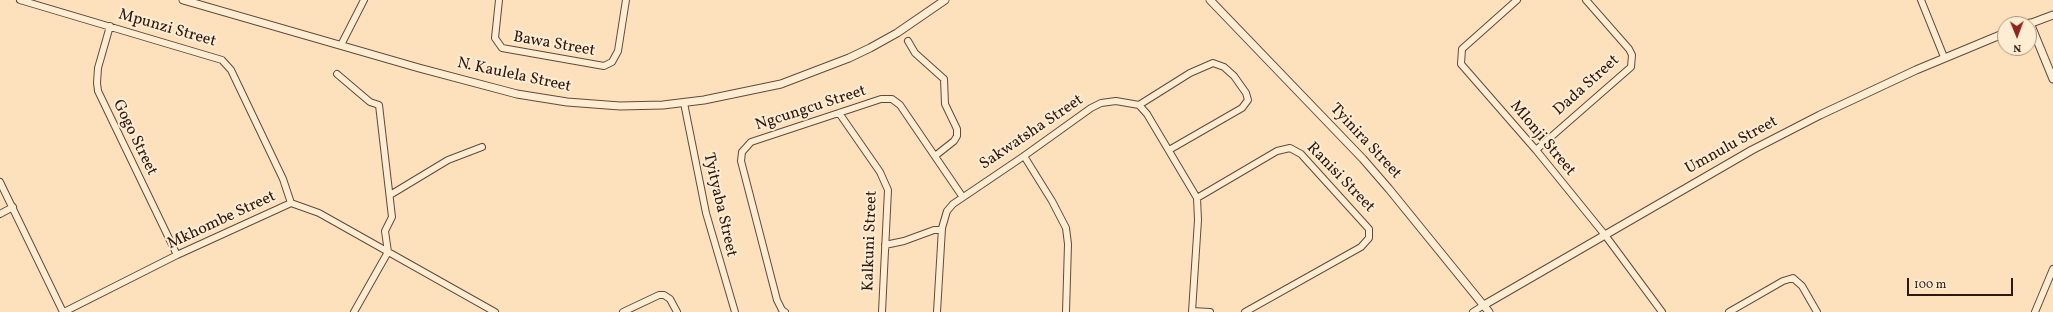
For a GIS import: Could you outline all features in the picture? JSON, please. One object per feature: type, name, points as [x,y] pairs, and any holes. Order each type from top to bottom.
[{"type":"street","name":"Mpunzi Street","points":[[20,0],[215,57],[227,64],[283,179],[291,203]]},
{"type":"street","name":"N. Kaulela Street","points":[[183,0],[479,85],[539,98],[567,102],[620,106],[684,103],[758,90],[804,76],[870,48],[897,33],[946,0]]},
{"type":"street","points":[[341,45],[364,0]]},
{"type":"street","name":"Bawa Street","points":[[500,0],[494,38],[502,48],[599,66],[609,64],[616,57],[626,0]]},
{"type":"street","name":"Tyinira Street","points":[[1210,0],[1376,174],[1489,312]]},
{"type":"street","name":"Mlonji Street","points":[[1517,0],[1462,49],[1460,60],[1466,71],[1536,150],[1605,235],[1662,312]]},
{"type":"street","name":"Dada Street","points":[[1536,150],[1631,67],[1632,55],[1629,49],[1586,0]]},
{"type":"street","points":[[1921,0],[1944,57]]},
{"type":"street","points":[[2037,21],[2053,15]]},
{"type":"street","name":"Gogo Street","points":[[110,26],[98,68],[98,91],[177,255]]},
{"type":"street","name":"Umnulu Street","points":[[1484,305],[1752,150],[1820,115],[1944,57],[1997,36]]},
{"type":"street","points":[[908,41],[915,53],[944,79],[946,104],[957,129],[957,136],[954,142],[935,156]]},
{"type":"street","points":[[2037,42],[2053,79]]},
{"type":"street","points":[[1169,150],[1242,108],[1248,100],[1246,93],[1234,76],[1224,67],[1213,63],[1190,73],[1139,105],[1147,114],[1196,198],[1198,220],[1192,312],[1210,312]]},
{"type":"street","points":[[337,74],[370,102],[378,105],[392,217],[385,231],[388,252],[354,312]]},
{"type":"street","name":"Ngcungcu Street","points":[[785,312],[782,310],[777,300],[741,161],[742,152],[751,142],[882,99],[892,99],[900,105],[962,196]]},
{"type":"street","name":"Sakwatsha Street","points":[[937,312],[942,230],[947,211],[962,196],[1024,156],[1096,105],[1116,101],[1139,105]]},
{"type":"street","name":"Tyityaba Street","points":[[684,103],[706,213],[735,312]]},
{"type":"street","name":"Kalkuni Street","points":[[839,113],[885,180],[888,190],[882,312]]},
{"type":"street","points":[[390,195],[448,160],[482,147]]},
{"type":"street","name":"Ranisi Street","points":[[1196,198],[1277,151],[1290,148],[1301,154],[1369,229],[1369,238],[1360,247],[1245,312]]},
{"type":"street","points":[[1024,156],[1066,228],[1068,244],[1066,312]]},
{"type":"street","points":[[0,182],[63,312]]},
{"type":"street","name":"Mkhombe Street","points":[[63,312],[177,255],[291,203],[319,213],[495,312]]},
{"type":"street","points":[[0,214],[13,208]]},
{"type":"street","points":[[885,245],[904,241],[934,230],[942,230]]},
{"type":"street","points":[[2035,312],[2053,271]]},
{"type":"street","points":[[1729,312],[1783,281],[1793,278],[1802,286],[1817,312]]},
{"type":"street","points":[[623,312],[659,295],[664,295],[670,299],[677,312]]},
{"type":"street","points":[[1472,312],[1484,305]]}]
